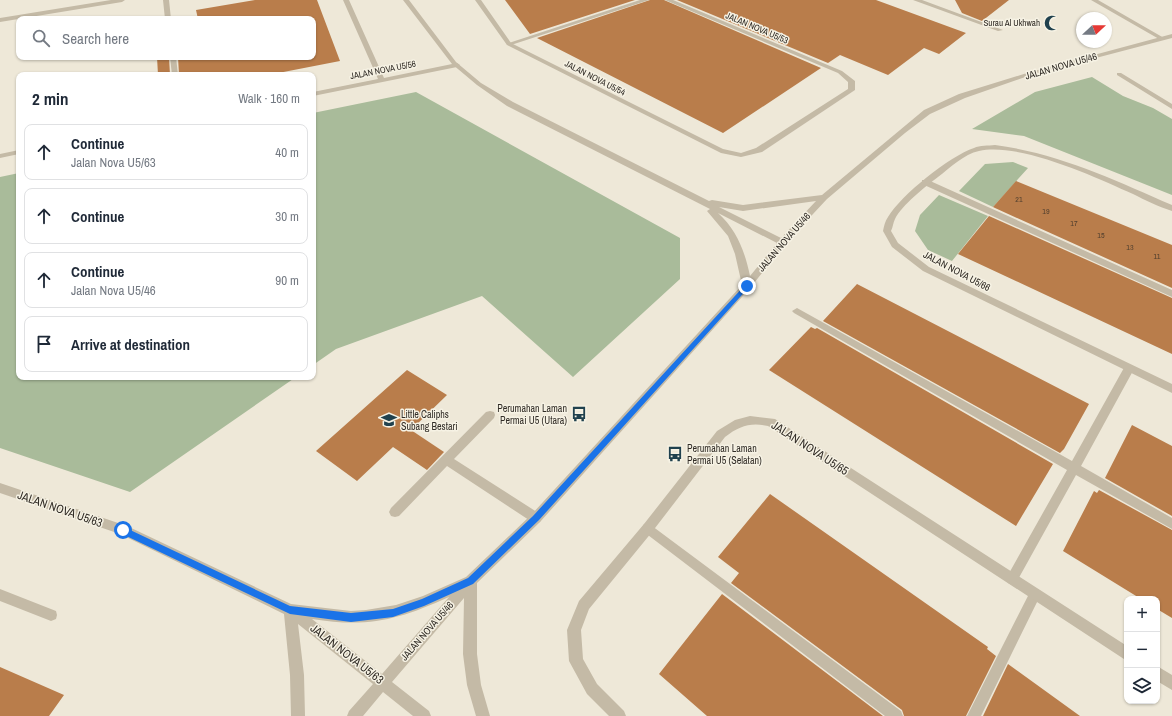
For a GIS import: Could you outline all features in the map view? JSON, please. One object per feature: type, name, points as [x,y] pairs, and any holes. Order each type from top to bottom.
[{"type":"street","points":[[24,16],[122,0]]},
{"type":"street","points":[[166,0],[168,16]]},
{"type":"street","points":[[346,0],[382,80]]},
{"type":"street","points":[[406,0],[457,65],[479,84],[510,104],[782,242]]},
{"type":"street","name":"JALAN NOVA U5/54","points":[[478,0],[509,44],[721,151],[741,155],[759,150],[850,90],[852,80],[840,72]]},
{"type":"street","points":[[509,44],[646,0]]},
{"type":"street","name":"JALAN NOVA U5/53","points":[[668,0],[840,72]]},
{"type":"street","points":[[916,0],[1000,30]]},
{"type":"street","points":[[1094,0],[1161,38]]},
{"type":"street","points":[[0,20],[16,17]]},
{"type":"street","name":"JALAN NOVA U5/46","points":[[354,716],[471,581],[536,518],[747,286],[782,242],[824,197],[927,112],[962,96],[1021,77],[1172,36]]},
{"type":"street","points":[[173,60],[175,72]]},
{"type":"street","name":"JALAN NOVA U5/56","points":[[316,93],[457,65]]},
{"type":"street","points":[[1119,74],[1172,107]]},
{"type":"street","name":"JALAN NOVA U5/66","points":[[1172,208],[1056,160],[1026,151],[1001,148],[978,149],[960,157],[925,182],[892,217],[887,231],[895,245],[926,269],[1172,389]]},
{"type":"street","points":[[0,156],[16,153]]},
{"type":"street","points":[[925,182],[1172,294]]},
{"type":"street","points":[[700,201],[743,208],[824,197]]},
{"type":"street","points":[[700,201],[722,220],[740,250],[747,286]]},
{"type":"street","points":[[797,311],[1172,524]]},
{"type":"street","points":[[1012,579],[1129,369]]},
{"type":"street","points":[[395,512],[490,415]]},
{"type":"street","name":"JALAN NOVA U5/65","points":[[619,716],[592,689],[576,661],[574,630],[584,605],[648,528],[721,434],[731,426],[744,420],[757,418],[770,422],[1124,652]]},
{"type":"street","points":[[446,460],[536,518]]},
{"type":"street","name":"JALAN NOVA U5/63","points":[[0,488],[123,530],[290,610],[383,682],[424,716]]},
{"type":"street","points":[[648,528],[896,716]]},
{"type":"street","points":[[298,716],[297,675],[290,610],[351,618],[393,613],[424,602],[471,581],[470,654],[474,685],[483,716]]},
{"type":"street","points":[[974,716],[1036,594]]},
{"type":"street","points":[[0,595],[50,615]]},
{"type":"street","points":[[1160,676],[1172,683]]},
{"type":"green space","points":[[1092,77],[1123,96],[1153,108],[1172,119],[1172,195],[1024,136],[972,129],[1035,92]]},
{"type":"green space","points":[[416,92],[680,238],[680,279],[573,377],[482,296],[336,349],[316,363],[316,112]]},
{"type":"green space","points":[[1013,162],[1028,168],[993,207],[959,191],[985,164]]},
{"type":"green space","points":[[16,174],[16,380],[292,380],[130,492],[0,448],[0,177]]},
{"type":"green space","points":[[939,195],[988,216],[952,261],[928,250],[915,231],[920,215]]},
{"type":"building","points":[[255,0],[317,0],[340,61],[283,72],[179,72],[178,60],[316,60],[316,16],[197,16],[196,10]]},
{"type":"building","points":[[505,0],[635,0],[530,34]]},
{"type":"building","points":[[650,0],[664,0],[821,68],[723,133],[537,38]]},
{"type":"building","points":[[677,0],[876,0],[966,33],[939,54],[924,48],[888,75],[840,55],[828,63]]},
{"type":"building","points":[[955,0],[1009,0],[982,21],[962,13]]},
{"type":"building","points":[[157,60],[169,60],[170,72],[158,72]]},
{"type":"building","points":[[1016,181],[1172,245],[1172,288],[993,207]]},
{"type":"building","points":[[989,216],[1172,298],[1172,354],[958,254]]},
{"type":"building","points":[[857,284],[1089,404],[1064,449],[1060,453],[823,321]]},
{"type":"building","points":[[811,327],[815,329],[817,328],[1053,464],[1016,526],[769,370]]},
{"type":"building","points":[[407,370],[447,395],[411,430],[444,452],[427,470],[393,447],[357,481],[316,451]]},
{"type":"building","points":[[1132,425],[1172,446],[1172,516],[1105,478]]},
{"type":"building","points":[[1099,490],[1172,530],[1172,618],[1160,611],[1160,596],[1136,596],[1063,551],[1094,491],[1097,493]]},
{"type":"building","points":[[770,494],[988,647],[987,649],[996,656],[966,716],[904,716],[902,710],[731,583],[739,573],[718,557]]},
{"type":"building","points":[[722,594],[883,716],[707,716],[659,674]]},
{"type":"building","points":[[1008,664],[1080,716],[983,716]]},
{"type":"building","points":[[0,667],[64,695],[49,716],[0,716]]},
{"type":"place","name":"Surau Al Ukhwah","points":[[1052,23]]},
{"type":"place","name":"Perumahan Laman Permai U5 (Utara)","points":[[579,414]]},
{"type":"place","name":"Little Caliphs Subang Bestari","points":[[389,420]]},
{"type":"place","name":"Perumahan Laman Permai U5 (Selatan)","points":[[675,454]]},
{"type":"route","points":[[123,530],[290,610],[351,618],[393,613],[424,602],[471,581],[536,518],[747,286]]}]
